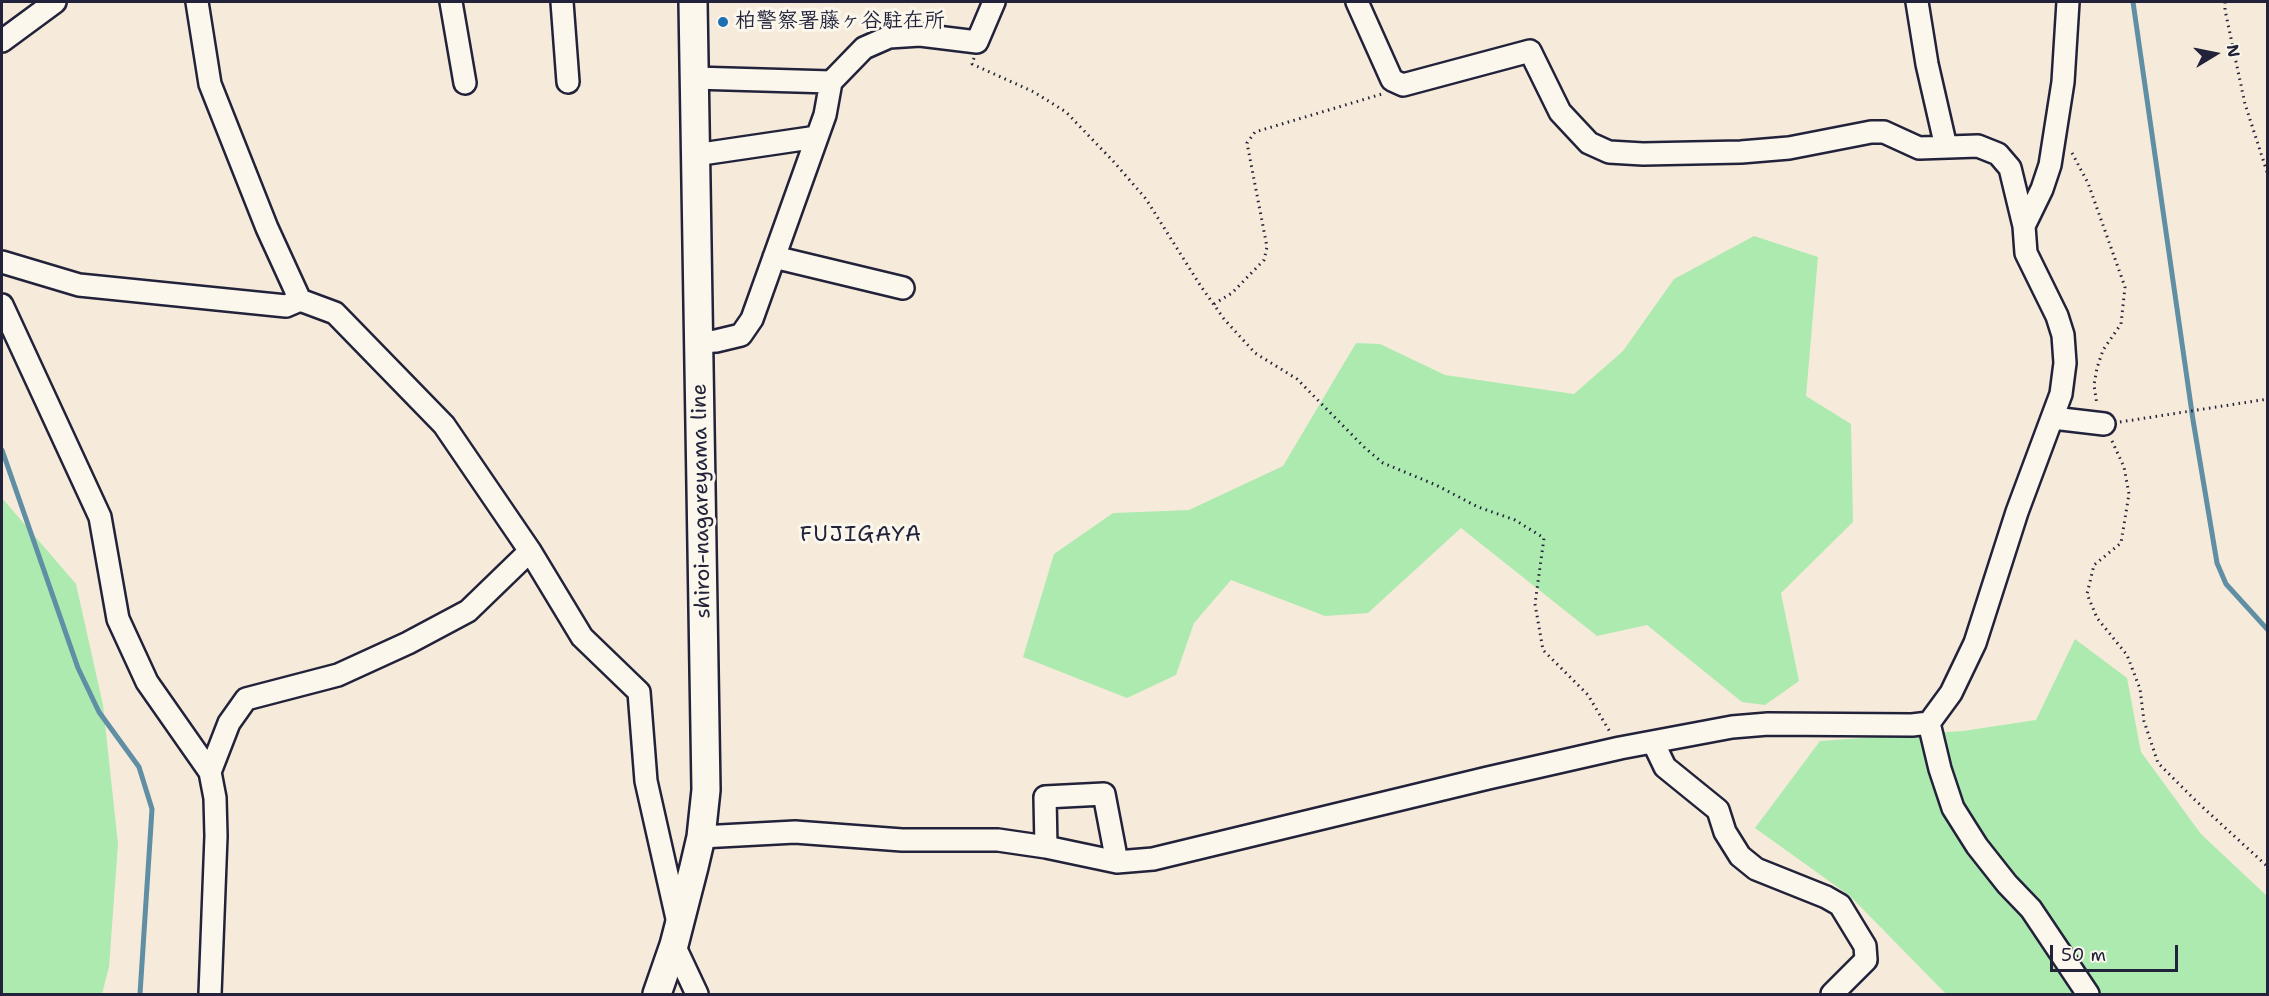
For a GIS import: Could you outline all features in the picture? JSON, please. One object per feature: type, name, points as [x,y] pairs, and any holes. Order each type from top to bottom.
[{"type":"main road","name":"shiroi-nagareyama line","points":[[657,994],[677,936],[701,837],[706,790],[693,2]]},
{"type":"street","points":[[2,41],[55,2]]},
{"type":"street","points":[[197,2],[210,84],[267,228],[300,300],[335,314],[444,425],[530,551],[582,637],[639,692],[646,781],[677,936],[697,994]]},
{"type":"street","points":[[451,2],[465,83]]},
{"type":"street","points":[[562,2],[568,82]]},
{"type":"street","points":[[699,342],[716,341],[741,334],[752,319],[825,116],[831,82],[864,48],[889,37],[920,35],[977,42],[994,2]]},
{"type":"street","points":[[701,837],[795,832],[902,840],[998,840],[1046,847],[1117,862],[1154,859],[1465,783],[1620,748],[1732,727],[1768,724],[1912,725],[1929,723],[1951,693],[1975,643],[2017,512],[2061,394],[2065,363],[2063,335],[2057,316],[2026,253],[2024,226],[2010,168],[1998,154],[1978,146],[1919,148],[1884,132],[1871,132],[1788,148],[1741,152],[1643,154],[1609,152],[1589,143],[1560,112],[1530,51],[1403,85],[1397,83],[1392,80],[1357,2]]},
{"type":"street","points":[[1917,2],[1927,64],[1946,147]]},
{"type":"street","points":[[2024,226],[2042,189],[2050,165],[2063,82],[2068,2]]},
{"type":"street","points":[[694,78],[831,82]]},
{"type":"street","points":[[695,155],[817,137]]},
{"type":"street","points":[[774,257],[903,288]]},
{"type":"street","points":[[2,262],[79,285],[286,306],[300,300]]},
{"type":"street","points":[[2,305],[100,517],[118,619],[147,682],[210,772],[215,798],[216,836],[210,994]]},
{"type":"street","points":[[2053,418],[2104,424]]},
{"type":"street","points":[[210,772],[229,723],[246,699],[338,675],[468,612],[530,551]]},
{"type":"street","points":[[1929,723],[1940,769],[1953,808],[1977,846],[2007,884],[2031,909],[2088,994]]},
{"type":"street","points":[[1653,742],[1665,767],[1718,810],[1725,832],[1740,856],[1756,869],[1826,897],[1840,905],[1865,946],[1866,960],[1832,994]]},
{"type":"street","points":[[1046,847],[1045,797],[1104,794],[1117,862]]},
{"type":"path","points":[[2225,2],[2245,104],[2268,175]]},
{"type":"path","points":[[977,42],[972,64],[1034,92],[1065,112],[1114,162],[1146,200],[1214,304],[1255,353],[1297,380],[1383,463],[1436,485],[1478,507],[1515,520],[1544,538],[1534,604],[1543,650],[1588,695],[1620,748]]},
{"type":"path","points":[[1214,304],[1232,292],[1264,260],[1267,247],[1247,143],[1255,132],[1388,92],[1397,83]]},
{"type":"path","points":[[2067,144],[2088,183],[2125,287],[2121,324],[2103,350],[2094,385],[2096,404],[2124,466],[2129,494],[2121,543],[2094,565],[2087,594],[2097,618],[2127,655],[2140,689],[2144,722],[2158,763],[2268,867]]},
{"type":"path","points":[[2104,424],[2268,399]]},
{"type":"green space","points":[[1754,236],[1818,257],[1806,396],[1851,424],[1853,522],[1781,593],[1799,681],[1765,705],[1742,702],[1647,625],[1597,636],[1461,528],[1368,613],[1325,616],[1231,580],[1194,623],[1176,675],[1127,698],[1023,657],[1054,554],[1113,513],[1189,510],[1283,466],[1356,343],[1380,344],[1445,375],[1574,394],[1623,351],[1674,279]]},
{"type":"green space","points":[[2,498],[76,584],[103,705],[118,844],[109,967],[102,994],[2,994]]},
{"type":"green space","points":[[2075,639],[2127,678],[2141,752],[2201,834],[2267,896],[2267,994],[1946,994],[1850,896],[1755,828],[1820,741],[1963,731],[2036,720]]},
{"type":"waterway","points":[[2133,2],[2193,420],[2217,563],[2226,584],[2268,630]]},
{"type":"waterway","points":[[2,450],[78,668],[99,712],[139,767],[152,809],[140,994]]},
{"type":"place","name":"柏警察署藤ヶ谷駐在所","points":[[723,22]]},
{"type":"district","name":"FUJIGAYA","points":[[861,535]]}]
